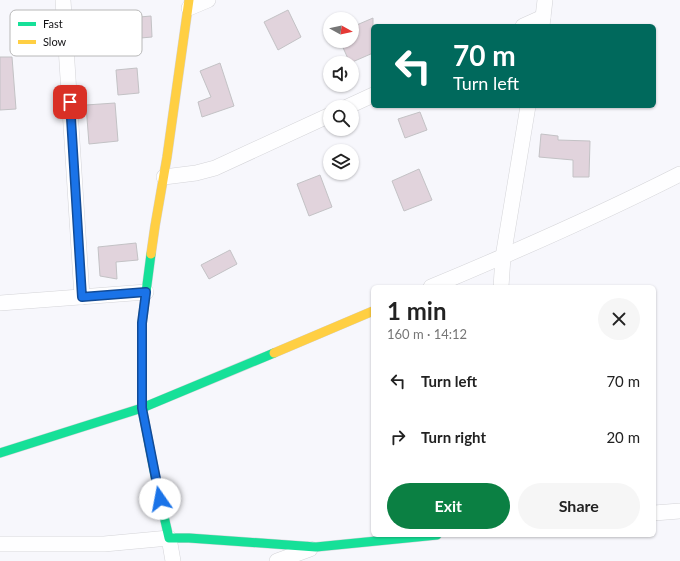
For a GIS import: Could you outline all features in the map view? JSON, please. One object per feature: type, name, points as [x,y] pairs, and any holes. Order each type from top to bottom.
[{"type":"street","points":[[63,0],[64,10]]},
{"type":"street","points":[[172,561],[169,538],[142,408],[142,323],[155,226],[164,177],[189,4],[208,0]]},
{"type":"street","points":[[531,24],[542,21],[545,0]]},
{"type":"street","points":[[67,56],[82,297]]},
{"type":"street","points":[[359,101],[371,96]]},
{"type":"street","points":[[501,285],[503,257],[528,108]]},
{"type":"street","points":[[164,177],[196,173],[215,168],[323,118]]},
{"type":"street","points":[[436,285],[503,257],[680,174]]},
{"type":"street","points":[[0,303],[146,292]]},
{"type":"street","points":[[0,453],[142,408],[371,312]]},
{"type":"street","points":[[656,513],[680,511]]},
{"type":"street","points":[[0,544],[104,544],[169,538],[189,538],[316,547],[417,537]]},
{"type":"street","points":[[276,561],[316,547]]},
{"type":"building","points":[[288,10],[301,37],[278,50],[264,22]]},
{"type":"building","points":[[151,16],[152,37],[142,38],[142,17]]},
{"type":"building","points":[[373,18],[373,24],[371,24],[371,54],[359,59],[359,56],[347,56],[343,48],[359,48],[359,24]]},
{"type":"building","points":[[0,57],[12,57],[16,109],[0,110]]},
{"type":"building","points":[[220,63],[234,106],[202,117],[198,102],[211,97],[200,71]]},
{"type":"building","points":[[137,68],[139,93],[118,95],[116,70]]},
{"type":"building","points":[[115,103],[118,141],[89,144],[86,105]]},
{"type":"building","points":[[420,112],[427,130],[405,138],[398,119]]},
{"type":"building","points":[[541,134],[558,136],[558,140],[590,141],[589,177],[573,177],[573,160],[539,157]]},
{"type":"building","points":[[419,169],[432,200],[404,211],[392,181]]},
{"type":"building","points":[[320,175],[332,207],[309,216],[297,184]]},
{"type":"building","points":[[136,243],[138,260],[116,262],[117,279],[100,276],[98,247]]},
{"type":"building","points":[[230,250],[237,264],[209,279],[201,265]]},
{"type":"traffic: fast","points":[[151,254],[142,323],[142,408],[169,538],[189,538],[316,547],[417,537]]},
{"type":"traffic: fast","points":[[0,453],[142,408],[274,353]]},
{"type":"traffic: slow","points":[[151,254],[167,157],[189,0]]},
{"type":"traffic: slow","points":[[274,353],[371,312]]},
{"type":"route","points":[[70,102],[82,297],[146,292],[142,323],[142,408],[160,499]]}]
